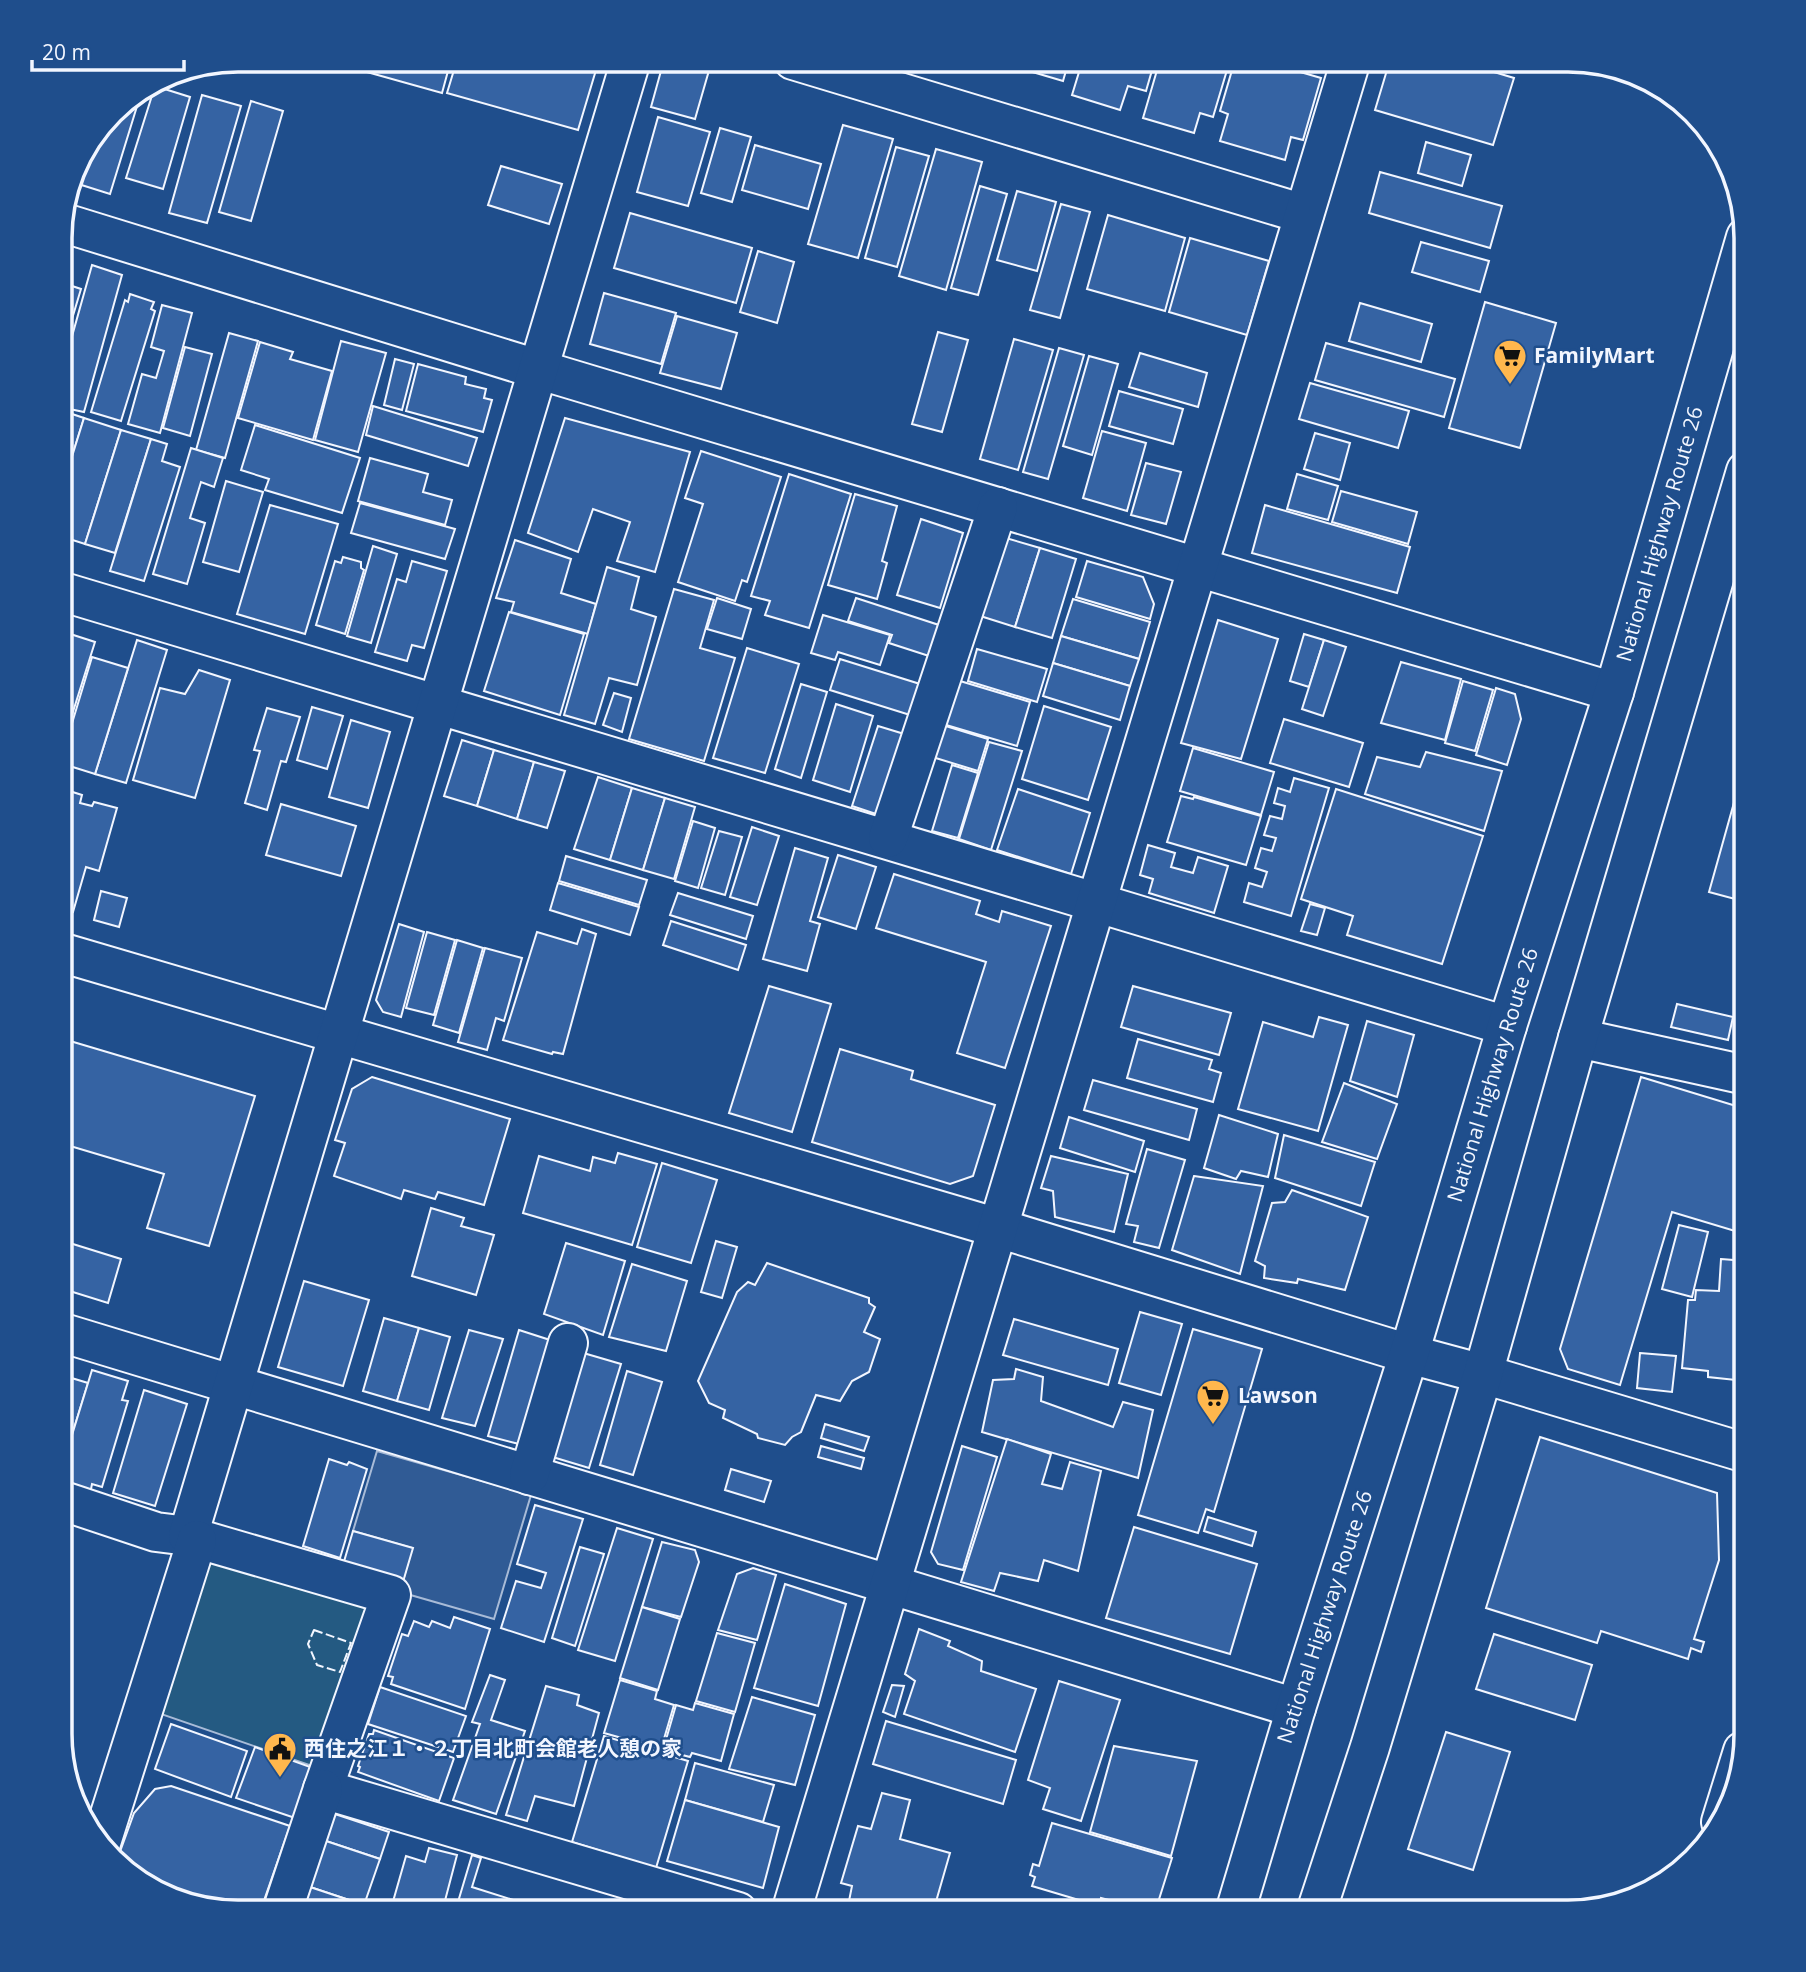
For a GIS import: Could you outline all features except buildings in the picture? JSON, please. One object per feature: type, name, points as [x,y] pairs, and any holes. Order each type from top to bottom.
[{"type":"main road","points":[[104,1832],[193,1538],[337,1035],[627,72]]},
{"type":"main road","points":[[833,72],[1304,214]]},
{"type":"main road","points":[[795,1900],[1347,72]]},
{"type":"main road","points":[[72,225],[537,369],[1614,692]]},
{"type":"main road","name":"National Highway Route 26","points":[[1239,1900],[1296,1708],[1409,1354],[1507,1026],[1614,692],[1734,278]]},
{"type":"main road","points":[[888,838],[998,507]]},
{"type":"main road","points":[[1320,1900],[1370,1747],[1483,1374],[1578,1038],[1734,512]]},
{"type":"main road","points":[[72,594],[1507,1026]]},
{"type":"main road","points":[[72,956],[998,1228],[1409,1354],[1734,1449]]},
{"type":"main road","points":[[1578,1038],[1734,1072]]},
{"type":"main road","points":[[72,1336],[1296,1708]]},
{"type":"main road","points":[[529,1475],[568,1343]]},
{"type":"main road","points":[[72,1504],[156,1532],[193,1538],[391,1595],[286,1900]]},
{"type":"main road","points":[[323,1789],[694,1900]]},
{"type":"shaded area","points":[[377,1451],[531,1495],[494,1619],[400,1592],[412,1548],[353,1531]]},
{"type":"shaded area","points":[[212,1551],[374,1600],[315,1767],[158,1713]]},
{"type":"fence","points":[[314,1630],[351,1643],[340,1672],[317,1665],[308,1644],[314,1630]]},
{"type":"place","name":"FamilyMart","points":[[1510,386]]},
{"type":"place","name":"Lawson","points":[[1213,1426]]},
{"type":"place","name":"西住之江１・２丁目北町会館老人憩の家","points":[[280,1779]]}]
